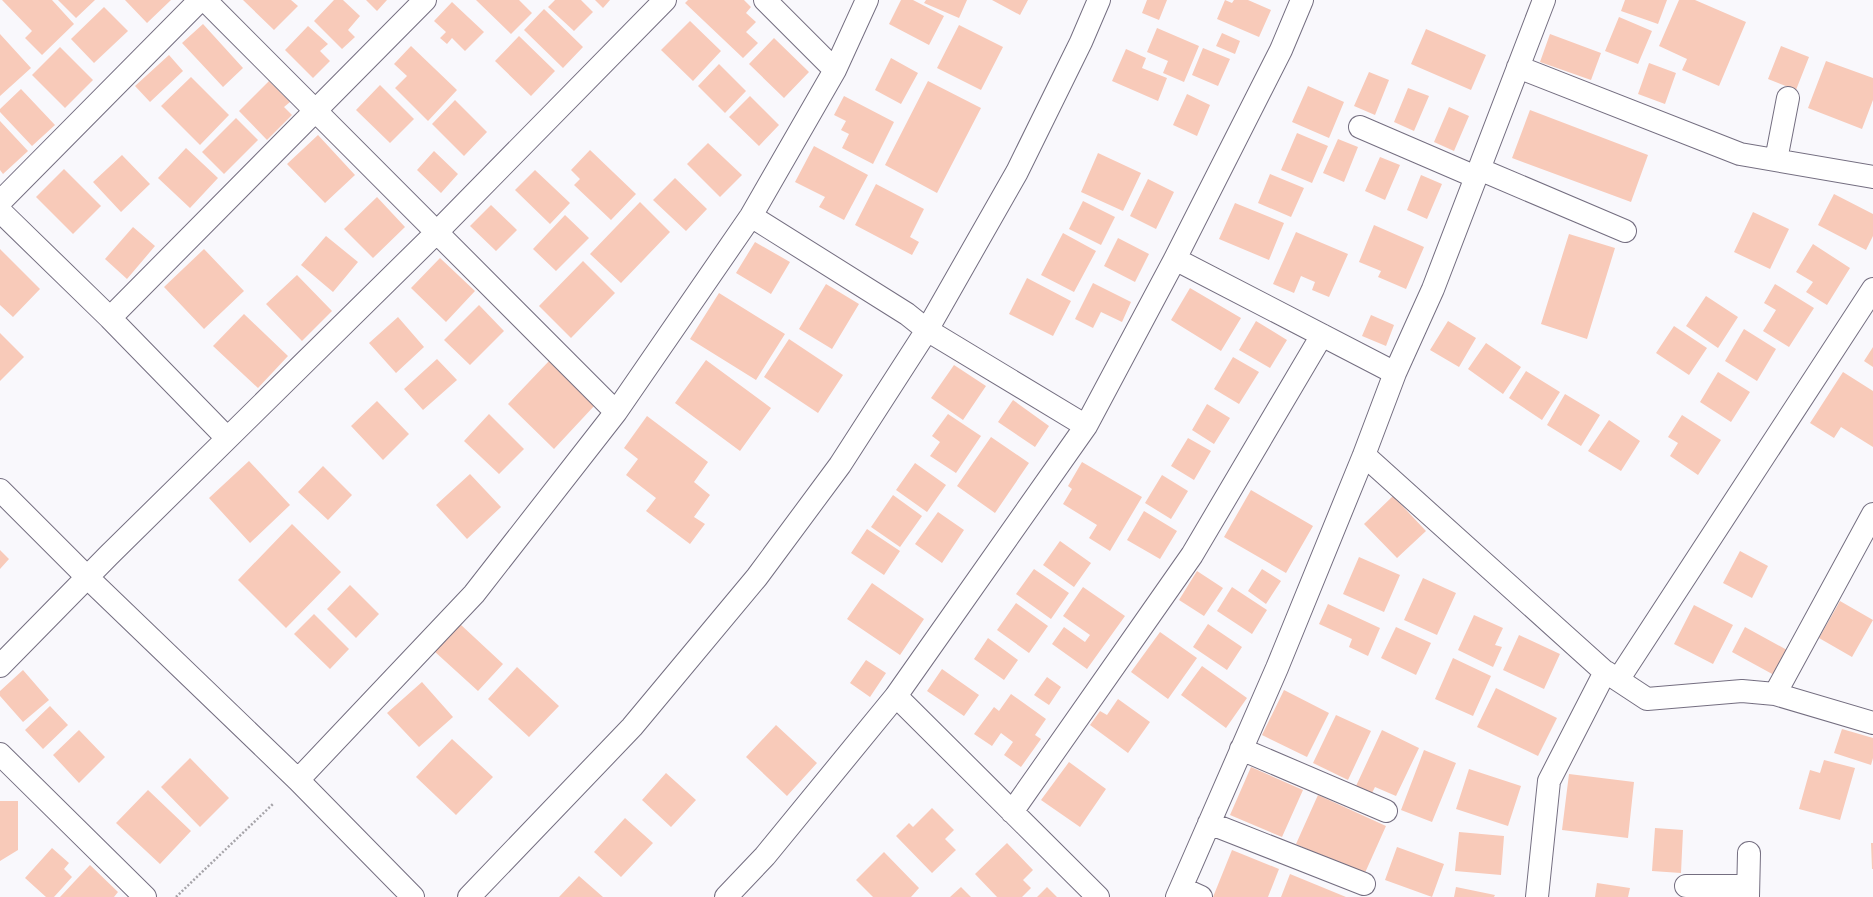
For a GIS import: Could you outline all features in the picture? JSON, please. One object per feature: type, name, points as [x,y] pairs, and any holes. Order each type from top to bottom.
[{"type":"street","points":[[0,202],[200,0]]},
{"type":"street","points":[[205,0],[616,412]]},
{"type":"street","points":[[110,318],[425,0]]},
{"type":"street","points":[[0,666],[87,577],[437,232],[665,0]]},
{"type":"street","points":[[765,0],[835,70]]},
{"type":"street","points":[[298,780],[474,594],[616,412],[751,216],[835,70],[867,0]]},
{"type":"street","points":[[468,897],[632,727],[757,577],[840,465],[927,330],[1017,172],[1081,42],[1099,0]]},
{"type":"street","points":[[726,897],[765,856],[896,696],[1086,426],[1175,259],[1281,50],[1302,0]]},
{"type":"street","points":[[1201,897],[1179,892],[1277,668],[1364,455],[1395,373],[1433,289],[1544,0]]},
{"type":"street","points":[[1518,68],[1740,154],[1873,177]]},
{"type":"street","points":[[1776,160],[1788,98]]},
{"type":"street","points":[[1360,127],[1625,231]]},
{"type":"street","points":[[0,211],[110,318],[227,438]]},
{"type":"street","points":[[751,216],[907,314],[927,330],[1086,426]]},
{"type":"street","points":[[1175,259],[1395,373]]},
{"type":"street","points":[[1537,897],[1549,781],[1612,676],[1873,289]]},
{"type":"street","points":[[1012,812],[1192,555],[1322,335]]},
{"type":"street","points":[[1364,455],[1612,676],[1647,699],[1742,691],[1775,694],[1873,723]]},
{"type":"street","points":[[0,490],[87,577],[298,780],[413,897]]},
{"type":"street","points":[[1775,694],[1873,514]]},
{"type":"street","points":[[896,696],[1098,897]]},
{"type":"street","points":[[1241,749],[1386,811]]},
{"type":"street","points":[[0,754],[145,897]]},
{"type":"street","points":[[1209,823],[1364,884]]},
{"type":"street","points":[[1686,886],[1748,891],[1749,854]]},
{"type":"path","points":[[176,897],[274,803]]},
{"type":"building","points":[[2,0],[52,0],[74,24],[42,55],[25,38],[32,31]]},
{"type":"building","points":[[58,0],[95,0],[76,18]]},
{"type":"building","points":[[125,0],[171,0],[147,23]]},
{"type":"building","points":[[243,0],[291,0],[298,6],[274,30]]},
{"type":"building","points":[[334,0],[343,0],[360,16],[348,30],[355,37],[342,49],[314,21]]},
{"type":"building","points":[[366,0],[387,0],[377,11]]},
{"type":"building","points":[[476,0],[519,0],[532,13],[511,34]]},
{"type":"building","points":[[555,0],[581,0],[593,12],[574,31],[548,7]]},
{"type":"building","points":[[595,0],[610,0],[603,8]]},
{"type":"building","points":[[688,0],[744,0],[751,7],[746,13],[756,22],[746,32],[758,43],[743,58],[685,3]]},
{"type":"building","points":[[901,0],[913,0],[944,16],[929,45],[889,24]]},
{"type":"building","points":[[926,0],[967,0],[959,18],[924,3]]},
{"type":"building","points":[[992,0],[1028,0],[1020,15]]},
{"type":"building","points":[[1147,0],[1167,0],[1159,20],[1142,13]]},
{"type":"building","points":[[1225,0],[1232,3],[1234,0],[1248,0],[1271,10],[1259,37],[1217,19]]},
{"type":"building","points":[[1625,0],[1667,0],[1658,24],[1621,11]]},
{"type":"building","points":[[1679,0],[1695,0],[1746,22],[1719,86],[1682,70],[1687,59],[1659,46]]},
{"type":"building","points":[[452,2],[484,32],[465,51],[452,38],[447,44],[440,38],[446,32],[434,21]]},
{"type":"building","points":[[104,7],[128,31],[94,63],[71,39]]},
{"type":"building","points":[[544,9],[583,47],[563,68],[524,30]]},
{"type":"building","points":[[1619,17],[1652,31],[1638,64],[1605,51]]},
{"type":"building","points":[[690,21],[721,51],[693,81],[661,50]]},
{"type":"building","points":[[203,24],[243,68],[223,87],[182,43]]},
{"type":"building","points":[[959,25],[1003,47],[981,90],[937,68]]},
{"type":"building","points":[[308,26],[328,44],[320,51],[330,61],[313,78],[285,50]]},
{"type":"building","points":[[1157,28],[1199,46],[1184,82],[1163,73],[1168,61],[1147,52]]},
{"type":"building","points":[[1426,29],[1486,55],[1471,90],[1411,64]]},
{"type":"building","points":[[1222,33],[1240,41],[1235,54],[1216,46]]},
{"type":"building","points":[[0,34],[31,68],[0,96]]},
{"type":"building","points":[[1550,34],[1601,53],[1591,80],[1540,62]]},
{"type":"building","points":[[519,36],[555,71],[531,96],[495,61]]},
{"type":"building","points":[[774,38],[809,72],[784,98],[749,64]]},
{"type":"building","points":[[411,46],[457,90],[428,121],[395,88],[407,76],[394,64]]},
{"type":"building","points":[[1781,46],[1809,57],[1796,90],[1768,79]]},
{"type":"building","points":[[60,47],[93,80],[65,108],[32,75]]},
{"type":"building","points":[[1203,48],[1230,59],[1218,86],[1192,75]]},
{"type":"building","points":[[1126,49],[1146,58],[1142,68],[1167,78],[1158,101],[1112,81]]},
{"type":"building","points":[[169,55],[183,71],[150,102],[135,86]]},
{"type":"building","points":[[891,58],[918,73],[901,104],[875,90]]},
{"type":"building","points":[[1826,61],[1873,78],[1873,100],[1862,129],[1808,108]]},
{"type":"building","points":[[1649,63],[1676,73],[1665,104],[1638,94]]},
{"type":"building","points":[[719,64],[746,91],[725,113],[698,86]]},
{"type":"building","points":[[1369,72],[1389,80],[1375,115],[1354,106]]},
{"type":"building","points":[[191,77],[229,115],[200,145],[161,106]]},
{"type":"building","points":[[269,81],[290,102],[284,107],[292,115],[267,140],[239,111]]},
{"type":"building","points":[[928,81],[981,108],[937,193],[885,165]]},
{"type":"building","points":[[380,85],[414,119],[390,143],[356,110]]},
{"type":"building","points":[[1308,86],[1344,102],[1329,138],[1292,122]]},
{"type":"building","points":[[1408,88],[1429,96],[1414,131],[1394,122]]},
{"type":"building","points":[[21,89],[55,125],[32,146],[0,112],[0,109]]},
{"type":"building","points":[[1187,94],[1210,105],[1197,136],[1173,125]]},
{"type":"building","points":[[750,96],[779,125],[759,146],[729,117]]},
{"type":"building","points":[[844,96],[894,122],[873,164],[842,148],[849,134],[841,130],[846,121],[834,115]]},
{"type":"building","points":[[455,100],[487,132],[464,156],[432,124]]},
{"type":"building","points":[[1449,107],[1469,116],[1454,151],[1434,142]]},
{"type":"building","points":[[1530,110],[1648,155],[1631,202],[1512,158]]},
{"type":"building","points":[[236,118],[258,140],[224,174],[202,152]]},
{"type":"building","points":[[0,121],[28,151],[3,174],[0,170]]},
{"type":"building","points":[[1297,133],[1328,146],[1312,183],[1281,170]]},
{"type":"building","points":[[318,135],[355,175],[325,203],[287,164]]},
{"type":"building","points":[[1338,139],[1358,147],[1344,182],[1323,173]]},
{"type":"building","points":[[708,143],[742,175],[720,197],[687,164]]},
{"type":"building","points":[[814,146],[868,175],[844,220],[819,207],[825,197],[795,182]]},
{"type":"building","points":[[186,148],[218,178],[190,208],[158,178]]},
{"type":"building","points":[[590,150],[636,194],[611,220],[574,185],[580,179],[571,170]]},
{"type":"building","points":[[434,151],[458,174],[441,193],[417,170]]},
{"type":"building","points":[[1098,153],[1141,173],[1123,211],[1081,192]]},
{"type":"building","points":[[122,155],[150,184],[121,212],[93,182]]},
{"type":"building","points":[[1380,157],[1400,165],[1385,200],[1365,191]]},
{"type":"building","points":[[64,169],[101,206],[73,234],[36,197]]},
{"type":"building","points":[[535,170],[570,203],[550,224],[515,190]]},
{"type":"building","points":[[1270,174],[1304,188],[1291,217],[1258,203]]},
{"type":"building","points":[[1421,175],[1442,184],[1427,219],[1407,210]]},
{"type":"building","points":[[675,178],[707,209],[686,231],[653,200]]},
{"type":"building","points":[[1148,179],[1174,192],[1156,229],[1130,216]]},
{"type":"building","points":[[876,184],[924,209],[910,237],[919,242],[912,255],[855,225]]},
{"type":"building","points":[[1834,194],[1873,214],[1873,236],[1866,250],[1818,225]]},
{"type":"building","points":[[377,197],[405,227],[373,258],[344,229]]},
{"type":"building","points":[[1083,201],[1115,217],[1101,245],[1069,229]]},
{"type":"building","points":[[640,202],[670,232],[621,283],[590,254]]},
{"type":"building","points":[[1235,203],[1284,223],[1269,260],[1219,239]]},
{"type":"building","points":[[491,205],[517,230],[496,251],[470,226]]},
{"type":"building","points":[[1753,212],[1789,229],[1770,269],[1734,252]]},
{"type":"building","points":[[565,215],[589,238],[556,271],[533,249]]},
{"type":"building","points":[[1374,225],[1424,247],[1406,289],[1378,277],[1381,271],[1359,262]]},
{"type":"building","points":[[133,227],[155,246],[127,279],[105,259]]},
{"type":"building","points":[[1296,232],[1348,254],[1329,297],[1312,290],[1315,282],[1301,276],[1294,293],[1273,284]]},
{"type":"building","points":[[1063,233],[1096,251],[1074,292],[1041,275]]},
{"type":"building","points":[[1569,234],[1615,248],[1587,339],[1541,324]]},
{"type":"building","points":[[326,236],[358,262],[333,292],[301,265]]},
{"type":"building","points":[[1118,238],[1149,254],[1135,282],[1104,266]]},
{"type":"building","points":[[755,242],[790,262],[771,294],[736,273]]},
{"type":"building","points":[[1813,244],[1850,268],[1827,305],[1806,292],[1813,282],[1796,272]]},
{"type":"building","points":[[0,249],[40,289],[13,317],[0,305]]},
{"type":"building","points":[[204,249],[244,291],[204,329],[164,287]]},
{"type":"building","points":[[440,258],[475,291],[446,322],[411,288]]},
{"type":"building","points":[[583,261],[615,293],[571,338],[539,306]]},
{"type":"building","points":[[297,275],[332,311],[302,341],[266,304]]},
{"type":"building","points":[[1027,278],[1071,301],[1053,336],[1009,314]]},
{"type":"building","points":[[1093,283],[1131,302],[1122,322],[1101,312],[1093,328],[1075,319]]},
{"type":"building","points":[[826,284],[859,304],[832,349],[799,329]]},
{"type":"building","points":[[1775,284],[1814,308],[1789,347],[1763,331],[1776,310],[1764,303]]},
{"type":"building","points":[[1190,288],[1241,318],[1221,351],[1171,320]]},
{"type":"building","points":[[719,293],[785,334],[756,380],[690,339]]},
{"type":"building","points":[[1706,296],[1738,317],[1718,348],[1686,326]]},
{"type":"building","points":[[479,305],[504,331],[470,365],[444,340]]},
{"type":"building","points":[[244,314],[288,356],[258,388],[213,346]]},
{"type":"building","points":[[1371,315],[1394,325],[1386,346],[1362,336]]},
{"type":"building","points":[[398,317],[424,347],[396,373],[369,343]]},
{"type":"building","points":[[1256,321],[1287,340],[1270,368],[1239,350]]},
{"type":"building","points":[[1448,321],[1476,338],[1459,367],[1430,350]]},
{"type":"building","points":[[1674,326],[1707,348],[1689,375],[1656,353]]},
{"type":"building","points":[[1744,329],[1776,349],[1757,381],[1725,361]]},
{"type":"building","points":[[0,333],[24,357],[0,381]]},
{"type":"building","points":[[789,339],[843,375],[818,413],[764,377]]},
{"type":"building","points":[[1486,343],[1521,367],[1503,394],[1468,369]]},
{"type":"building","points":[[1873,347],[1873,367],[1864,361]]},
{"type":"building","points":[[1233,357],[1259,372],[1239,404],[1214,389]]},
{"type":"building","points":[[437,359],[457,380],[423,410],[404,389]]},
{"type":"building","points":[[706,360],[771,408],[740,451],[675,403]]},
{"type":"building","points":[[549,361],[595,405],[554,449],[508,404]]},
{"type":"building","points":[[954,365],[986,386],[963,420],[931,398]]},
{"type":"building","points":[[1526,371],[1560,392],[1542,420],[1509,398]]},
{"type":"building","points":[[1718,372],[1750,392],[1731,422],[1700,402]]},
{"type":"building","points":[[1843,372],[1873,391],[1873,447],[1841,427],[1834,438],[1810,423]]},
{"type":"building","points":[[1565,394],[1600,415],[1581,446],[1547,425]]},
{"type":"building","points":[[1013,400],[1049,426],[1035,447],[998,422]]},
{"type":"building","points":[[377,401],[409,434],[383,460],[351,426]]},
{"type":"building","points":[[1207,404],[1230,418],[1214,444],[1192,430]]},
{"type":"building","points":[[489,414],[524,449],[499,474],[464,441]]},
{"type":"building","points":[[948,414],[981,436],[956,473],[930,456],[940,442],[932,436]]},
{"type":"building","points":[[1682,415],[1721,440],[1698,475],[1670,456],[1678,443],[1668,437]]},
{"type":"building","points":[[647,416],[708,462],[694,482],[710,495],[694,517],[705,524],[690,544],[646,511],[656,498],[626,475],[638,459],[624,448]]},
{"type":"building","points":[[1609,420],[1640,441],[1621,471],[1588,451]]},
{"type":"building","points":[[991,437],[1029,463],[995,513],[957,486]]},
{"type":"building","points":[[1188,438],[1211,451],[1194,480],[1171,466]]},
{"type":"building","points":[[249,461],[290,505],[250,543],[209,498]]},
{"type":"building","points":[[1082,462],[1142,497],[1110,551],[1089,538],[1097,525],[1063,504],[1072,489],[1068,486]]},
{"type":"building","points":[[915,463],[946,485],[927,512],[896,490]]},
{"type":"building","points":[[323,466],[352,495],[328,520],[298,492]]},
{"type":"building","points":[[470,474],[501,507],[467,539],[436,505]]},
{"type":"building","points":[[1162,475],[1188,491],[1171,519],[1145,503]]},
{"type":"building","points":[[1251,490],[1313,526],[1286,573],[1224,537]]},
{"type":"building","points":[[893,495],[922,516],[900,547],[871,527]]},
{"type":"building","points":[[1393,496],[1426,531],[1397,558],[1364,524]]},
{"type":"building","points":[[1144,511],[1177,531],[1160,559],[1127,540]]},
{"type":"building","points":[[938,512],[964,530],[942,563],[915,544]]},
{"type":"building","points":[[292,524],[341,572],[286,628],[238,580]]},
{"type":"building","points":[[867,529],[900,551],[884,575],[851,553]]},
{"type":"building","points":[[1060,541],[1091,563],[1074,587],[1043,565]]},
{"type":"building","points":[[0,550],[9,559],[0,569]]},
{"type":"building","points":[[1740,551],[1768,566],[1752,598],[1723,583]]},
{"type":"building","points":[[1359,557],[1400,575],[1384,612],[1343,594]]},
{"type":"building","points":[[1034,569],[1069,593],[1051,619],[1016,594]]},
{"type":"building","points":[[1262,569],[1281,581],[1266,604],[1248,591]]},
{"type":"building","points":[[1197,571],[1223,588],[1204,616],[1179,600]]},
{"type":"building","points":[[1423,578],[1456,593],[1437,635],[1404,620]]},
{"type":"building","points":[[872,583],[924,619],[900,655],[847,619]]},
{"type":"building","points":[[350,585],[379,614],[356,638],[327,609]]},
{"type":"building","points":[[1083,587],[1125,616],[1087,669],[1052,644],[1064,627],[1085,642],[1090,635],[1063,616]]},
{"type":"building","points":[[1232,587],[1267,610],[1252,634],[1217,611]]},
{"type":"building","points":[[1840,601],[1873,620],[1852,657],[1819,638]]},
{"type":"building","points":[[1016,603],[1048,626],[1029,653],[997,630]]},
{"type":"building","points":[[1328,604],[1380,628],[1368,656],[1349,647],[1352,639],[1319,624]]},
{"type":"building","points":[[1694,605],[1733,625],[1713,664],[1674,644]]},
{"type":"building","points":[[314,614],[349,649],[330,669],[294,634]]},
{"type":"building","points":[[1474,615],[1503,628],[1495,645],[1502,647],[1493,667],[1458,650]]},
{"type":"building","points":[[460,624],[503,664],[478,691],[434,651]]},
{"type":"building","points":[[1208,624],[1242,647],[1227,670],[1193,647]]},
{"type":"building","points":[[1396,627],[1431,643],[1416,675],[1381,658]]},
{"type":"building","points":[[1745,627],[1787,650],[1774,675],[1732,652]]},
{"type":"building","points":[[1160,632],[1197,658],[1168,699],[1131,672]]},
{"type":"building","points":[[1519,635],[1560,654],[1544,689],[1503,670]]},
{"type":"building","points":[[988,638],[1018,660],[1004,680],[974,659]]},
{"type":"building","points":[[1453,658],[1491,676],[1473,716],[1435,699]]},
{"type":"building","points":[[866,660],[886,673],[870,697],[850,683]]},
{"type":"building","points":[[1202,666],[1247,698],[1226,728],[1181,695]]},
{"type":"building","points":[[517,667],[559,706],[529,737],[488,699]]},
{"type":"building","points":[[942,669],[979,695],[964,716],[927,691]]},
{"type":"building","points":[[23,670],[49,700],[23,722],[0,696],[0,691]]},
{"type":"building","points":[[1047,677],[1061,687],[1049,705],[1034,695]]},
{"type":"building","points":[[422,682],[453,717],[419,747],[387,713]]},
{"type":"building","points":[[1496,688],[1557,718],[1538,756],[1477,727]]},
{"type":"building","points":[[1284,690],[1329,713],[1307,757],[1262,735]]},
{"type":"building","points":[[1011,694],[1046,719],[1035,735],[1041,739],[1021,767],[1004,755],[1013,742],[1001,733],[992,746],[974,734],[994,707],[999,711]]},
{"type":"building","points":[[1118,699],[1150,722],[1128,753],[1090,725],[1100,711],[1107,715]]},
{"type":"building","points":[[50,706],[68,725],[43,749],[25,730]]},
{"type":"building","points":[[1336,715],[1371,731],[1348,780],[1313,763]]},
{"type":"building","points":[[776,725],[817,763],[787,796],[746,757]]},
{"type":"building","points":[[1842,729],[1873,738],[1873,758],[1871,765],[1834,753]]},
{"type":"building","points":[[79,730],[105,757],[79,783],[53,755]]},
{"type":"building","points":[[1382,730],[1419,748],[1396,796],[1375,787],[1372,793],[1356,786]]},
{"type":"building","points":[[452,739],[493,777],[456,815],[416,777]]},
{"type":"building","points":[[1424,750],[1456,763],[1432,822],[1401,810]]},
{"type":"building","points":[[190,758],[229,798],[200,827],[161,787]]},
{"type":"building","points":[[1824,760],[1855,768],[1840,820],[1799,809],[1810,770],[1820,773]]},
{"type":"building","points":[[1069,762],[1106,789],[1080,827],[1041,800]]},
{"type":"building","points":[[1251,767],[1303,790],[1282,837],[1230,815]]},
{"type":"building","points":[[1469,769],[1521,786],[1508,826],[1456,809]]},
{"type":"building","points":[[666,773],[696,800],[671,827],[642,800]]},
{"type":"building","points":[[1569,774],[1634,782],[1628,838],[1562,830]]},
{"type":"building","points":[[148,790],[191,831],[160,864],[116,823]]},
{"type":"building","points":[[1318,795],[1386,826],[1364,875],[1296,844]]},
{"type":"building","points":[[0,801],[18,801],[18,850],[0,861]]},
{"type":"building","points":[[932,808],[954,830],[945,839],[956,850],[932,873],[896,836],[909,823],[913,827]]},
{"type":"building","points":[[625,818],[653,843],[621,877],[594,852]]},
{"type":"building","points":[[1655,828],[1683,830],[1681,873],[1652,871]]},
{"type":"building","points":[[1459,832],[1504,836],[1501,875],[1455,871]]},
{"type":"building","points":[[1007,843],[1033,870],[1023,880],[1031,888],[1022,897],[997,897],[975,874]]},
{"type":"building","points":[[1871,843],[1873,843],[1873,869],[1872,869]]},
{"type":"building","points":[[1397,847],[1444,864],[1432,897],[1385,880]]},
{"type":"building","points":[[52,848],[69,863],[64,869],[72,877],[54,897],[46,897],[25,878]]},
{"type":"building","points":[[1232,850],[1279,869],[1268,897],[1213,897]]},
{"type":"building","points":[[884,852],[919,888],[911,897],[873,897],[856,880]]},
{"type":"building","points":[[90,865],[118,892],[114,897],[60,897]]},
{"type":"building","points":[[1290,874],[1346,897],[1281,897]]},
{"type":"building","points":[[579,876],[603,897],[559,897]]},
{"type":"building","points":[[1597,883],[1630,888],[1628,897],[1595,897]]},
{"type":"building","points":[[961,887],[971,897],[950,897]]},
{"type":"building","points":[[1047,887],[1057,897],[1037,897]]},
{"type":"building","points":[[1456,887],[1495,895],[1494,897],[1454,897]]}]
